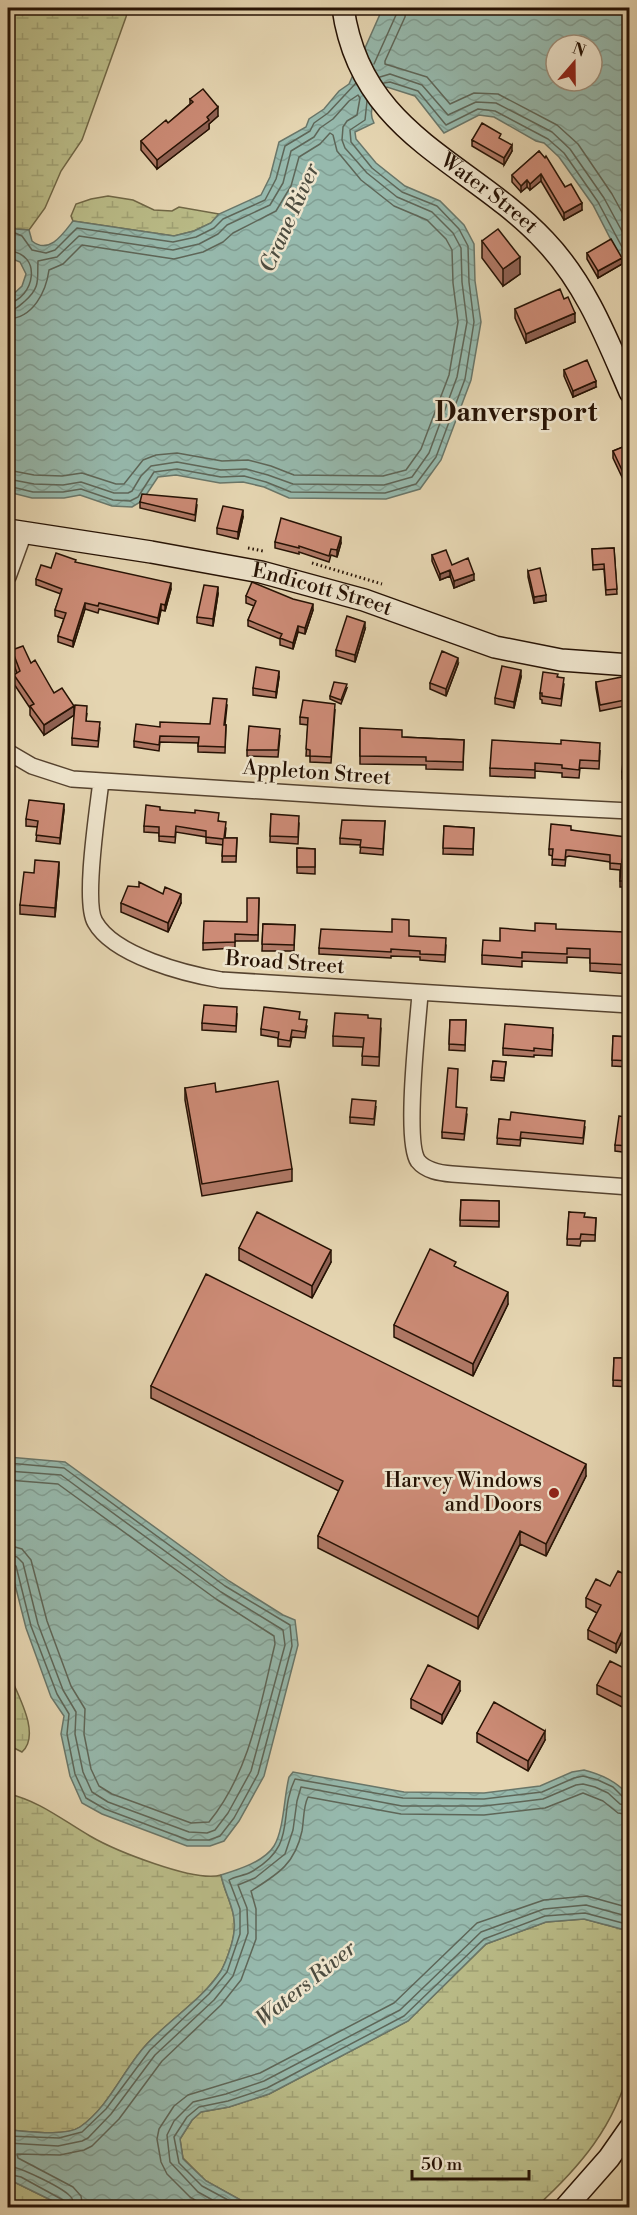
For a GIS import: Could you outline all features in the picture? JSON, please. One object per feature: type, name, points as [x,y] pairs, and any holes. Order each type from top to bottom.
[{"type":"main road","name":"Water Street","points":[[343,8],[352,44],[365,76],[386,108],[414,137],[507,206],[547,242],[577,282],[591,306],[630,392]]},
{"type":"main road","name":"Endicott Street","points":[[16,531],[261,572],[364,600],[495,647],[561,660],[630,665]]},
{"type":"main road","points":[[565,2208],[609,2158],[630,2128]]},
{"type":"street","points":[[8,577],[16,531]]},
{"type":"street","name":"Appleton Street","points":[[8,752],[32,766],[72,779],[371,798],[630,811]]},
{"type":"street","name":"Broad Street","points":[[101,781],[91,868],[93,921],[107,938],[132,952],[190,975],[221,980],[420,994],[630,1005]]},
{"type":"street","points":[[420,994],[411,1130],[418,1160],[427,1168],[452,1174],[630,1187]]},
{"type":"path","points":[[248,548],[264,551]]},
{"type":"path","points":[[312,563],[382,584]]},
{"type":"green space","points":[[8,8],[128,8],[82,140],[61,171],[45,208],[29,230],[16,229],[8,223]]},
{"type":"green space","points":[[108,196],[133,200],[154,210],[172,211],[179,207],[219,214],[211,223],[194,231],[174,236],[73,221],[71,216],[76,204]]},
{"type":"green space","points":[[8,1671],[26,1713],[28,1724],[29,1735],[22,1752],[8,1745]]},
{"type":"green space","points":[[8,1794],[30,1801],[90,1836],[135,1857],[193,1874],[221,1875],[234,1917],[231,1947],[221,1971],[195,2001],[146,2045],[108,2099],[90,2119],[80,2127],[65,2132],[8,2130]]},
{"type":"green space","points":[[584,1919],[629,1931],[630,2066],[615,2108],[594,2144],[567,2177],[536,2207],[272,2207],[244,2202],[206,2181],[183,2158],[180,2139],[192,2120],[201,2112],[229,2107],[269,2094],[408,2021],[486,1944],[546,1922]]},
{"type":"green space","points":[[8,2179],[65,2207],[8,2207]]},
{"type":"water","name":"Crane River","points":[[386,8],[629,8],[629,275],[593,205],[559,157],[544,143],[536,141],[494,117],[479,115],[444,133],[415,96],[387,87],[372,108],[374,123],[355,132],[356,139],[376,163],[405,186],[440,201],[464,225],[474,244],[475,281],[481,322],[471,380],[441,460],[420,489],[386,499],[289,498],[264,487],[243,482],[220,483],[176,475],[158,477],[142,501],[132,507],[112,506],[80,495],[64,498],[32,498],[8,492],[8,299],[22,286],[26,274],[20,262],[8,257],[8,223],[16,229],[29,230],[32,241],[44,246],[55,241],[73,221],[174,236],[194,231],[211,223],[219,214],[261,195],[270,177],[279,142],[306,127],[309,119],[324,109],[339,91],[349,84],[381,12]]},
{"type":"water","points":[[8,1457],[65,1462],[229,1581],[283,1615],[295,1620],[298,1645],[264,1776],[239,1821],[224,1841],[210,1846],[187,1846],[102,1814],[82,1803],[70,1776],[61,1734],[64,1716],[51,1697],[26,1628],[8,1557]]},
{"type":"water","name":"Waters River","points":[[584,1770],[608,1779],[629,1795],[629,1931],[584,1919],[546,1922],[486,1944],[408,2021],[269,2094],[229,2107],[201,2112],[192,2120],[180,2139],[183,2159],[206,2181],[244,2202],[272,2207],[65,2207],[8,2179],[8,2130],[55,2133],[80,2127],[108,2099],[146,2045],[195,2001],[221,1971],[231,1947],[234,1924],[221,1875],[257,1861],[270,1852],[282,1822],[289,1777],[293,1772],[404,1792],[484,1793],[540,1786],[572,1772]]},
{"type":"building","points":[[203,89],[218,107],[207,117],[209,120],[157,160],[141,141],[166,120],[168,123],[193,102],[190,99]]},
{"type":"building","points":[[482,123],[501,134],[499,138],[512,145],[504,158],[472,140]]},
{"type":"building","points":[[539,151],[545,158],[546,156],[565,187],[571,184],[582,203],[564,213],[541,174],[530,184],[527,180],[521,186],[512,175]]},
{"type":"building","points":[[498,229],[520,257],[503,269],[482,241]]},
{"type":"building","points":[[611,239],[622,258],[598,271],[587,253]]},
{"type":"building","points":[[560,289],[564,299],[568,297],[575,313],[526,334],[515,309]]},
{"type":"building","points":[[587,360],[596,381],[573,391],[564,370]]},
{"type":"building","points":[[630,444],[630,487],[613,451]]},
{"type":"building","points":[[142,494],[197,499],[195,515],[140,502]]},
{"type":"building","points":[[223,506],[243,510],[238,532],[217,528]]},
{"type":"building","points":[[281,518],[341,537],[337,550],[331,549],[329,556],[299,546],[299,548],[275,542]]},
{"type":"building","points":[[614,548],[617,589],[606,590],[604,564],[593,565],[592,549]]},
{"type":"building","points":[[446,550],[452,565],[468,558],[474,574],[454,581],[450,570],[440,574],[432,555]]},
{"type":"building","points":[[56,553],[76,560],[75,562],[171,583],[165,605],[161,604],[158,618],[99,603],[98,606],[85,603],[73,641],[58,636],[66,613],[55,610],[62,589],[36,579],[41,565],[51,568]]},
{"type":"building","points":[[540,568],[546,595],[534,597],[528,571]]},
{"type":"building","points":[[252,582],[293,599],[313,604],[305,628],[298,626],[293,643],[280,638],[282,634],[248,620],[256,601],[246,596]]},
{"type":"building","points":[[204,585],[218,587],[213,619],[197,617]]},
{"type":"building","points":[[347,616],[365,622],[355,655],[336,650]]},
{"type":"building","points":[[23,646],[31,663],[35,660],[54,693],[62,688],[74,706],[44,725],[30,706],[34,704],[14,675],[20,671],[12,650]]},
{"type":"building","points":[[442,651],[458,658],[446,689],[430,683]]},
{"type":"building","points":[[502,666],[521,670],[514,702],[495,698]]},
{"type":"building","points":[[256,667],[279,671],[276,692],[253,688]]},
{"type":"building","points":[[543,672],[558,674],[557,677],[564,678],[561,699],[542,696],[540,693]]},
{"type":"building","points":[[627,676],[630,699],[600,705],[596,682]]},
{"type":"building","points":[[334,682],[347,684],[341,700],[330,696]]},
{"type":"building","points":[[213,698],[227,699],[224,725],[226,725],[225,747],[198,746],[199,737],[160,736],[159,745],[134,741],[136,724],[160,727],[160,722],[210,724]]},
{"type":"building","points":[[303,700],[335,704],[331,757],[310,756],[310,750],[306,749],[308,718],[300,717]]},
{"type":"building","points":[[75,705],[87,706],[86,721],[100,722],[98,741],[72,738]]},
{"type":"building","points":[[249,726],[280,729],[278,750],[247,750]]},
{"type":"building","points":[[360,728],[402,730],[402,737],[464,740],[463,762],[426,761],[426,757],[360,756]]},
{"type":"building","points":[[492,740],[561,744],[561,740],[600,743],[599,761],[580,760],[579,770],[562,768],[562,765],[535,763],[535,770],[490,768]]},
{"type":"building","points":[[624,751],[630,752],[630,773],[622,772]]},
{"type":"building","points":[[29,800],[64,804],[60,838],[36,835],[38,821],[26,819]]},
{"type":"building","points":[[146,805],[160,807],[160,810],[219,813],[218,821],[226,822],[224,838],[237,838],[236,856],[222,856],[223,839],[206,837],[206,831],[176,826],[175,837],[159,836],[159,827],[144,826]]},
{"type":"building","points":[[271,814],[299,816],[298,837],[270,836]]},
{"type":"building","points":[[342,820],[385,821],[383,849],[360,847],[361,840],[340,838]]},
{"type":"building","points":[[551,824],[571,826],[571,830],[626,837],[622,862],[630,863],[630,881],[620,881],[621,864],[610,863],[610,855],[566,850],[565,860],[552,859],[553,849],[549,849]]},
{"type":"building","points":[[444,826],[474,828],[473,849],[443,848]]},
{"type":"building","points":[[297,848],[315,849],[315,867],[297,867]]},
{"type":"building","points":[[35,860],[59,862],[55,908],[20,905],[24,872],[34,873]]},
{"type":"building","points":[[139,882],[163,894],[165,887],[181,894],[168,923],[121,903],[128,886],[139,887]]},
{"type":"building","points":[[247,898],[259,898],[258,935],[235,934],[235,942],[203,943],[204,921],[247,922]]},
{"type":"building","points":[[392,919],[409,920],[409,936],[446,938],[445,955],[391,949],[391,952],[319,948],[321,929],[392,932]]},
{"type":"building","points":[[535,923],[556,924],[556,929],[624,932],[624,935],[630,935],[630,965],[590,963],[590,949],[567,948],[567,954],[522,952],[522,958],[482,955],[483,940],[500,941],[500,928],[535,931]]},
{"type":"building","points":[[263,924],[295,925],[294,945],[262,944]]},
{"type":"building","points":[[204,1005],[237,1007],[236,1026],[202,1023]]},
{"type":"building","points":[[264,1007],[300,1012],[299,1019],[307,1020],[305,1032],[292,1030],[290,1041],[278,1039],[279,1032],[261,1029]]},
{"type":"building","points":[[335,1013],[368,1015],[368,1018],[381,1019],[379,1057],[362,1056],[364,1038],[333,1036]]},
{"type":"building","points":[[450,1020],[466,1020],[465,1045],[449,1044]]},
{"type":"building","points":[[505,1024],[553,1028],[552,1050],[503,1048]]},
{"type":"building","points":[[613,1036],[630,1037],[630,1061],[612,1060]]},
{"type":"building","points":[[493,1061],[506,1062],[504,1078],[491,1077]]},
{"type":"building","points":[[448,1068],[458,1069],[456,1107],[467,1108],[464,1134],[442,1132]]},
{"type":"building","points":[[278,1081],[292,1169],[202,1184],[185,1088],[215,1083],[216,1092]]},
{"type":"building","points":[[352,1099],[376,1101],[374,1119],[350,1117]]},
{"type":"building","points":[[511,1112],[585,1121],[583,1138],[521,1132],[520,1140],[497,1138],[499,1119],[510,1120]]},
{"type":"building","points":[[619,1116],[630,1118],[630,1146],[615,1145]]},
{"type":"building","points":[[461,1200],[499,1201],[499,1221],[460,1220]]},
{"type":"building","points":[[257,1212],[331,1250],[312,1286],[239,1248]]},
{"type":"building","points":[[569,1212],[585,1213],[584,1217],[596,1218],[595,1235],[581,1234],[580,1239],[567,1239]]},
{"type":"building","points":[[430,1249],[456,1262],[454,1266],[508,1292],[473,1364],[394,1325]]},
{"type":"building","points":[[206,1274],[586,1464],[546,1544],[520,1531],[478,1617],[318,1536],[343,1481],[151,1386]]},
{"type":"building","points":[[614,1358],[630,1358],[630,1381],[613,1380]]},
{"type":"building","points":[[618,1571],[630,1577],[630,1633],[623,1629],[616,1644],[588,1630],[601,1605],[586,1598],[596,1579],[610,1586]]},
{"type":"building","points":[[610,1661],[630,1671],[630,1701],[597,1685]]},
{"type":"building","points":[[428,1665],[460,1681],[442,1715],[411,1699]]},
{"type":"building","points":[[494,1702],[545,1731],[528,1761],[477,1733]]},
{"type":"place","name":"Harvey Windows and Doors","points":[[554,1493]]},
{"type":"district","name":"Danversport","points":[[516,413]]}]
